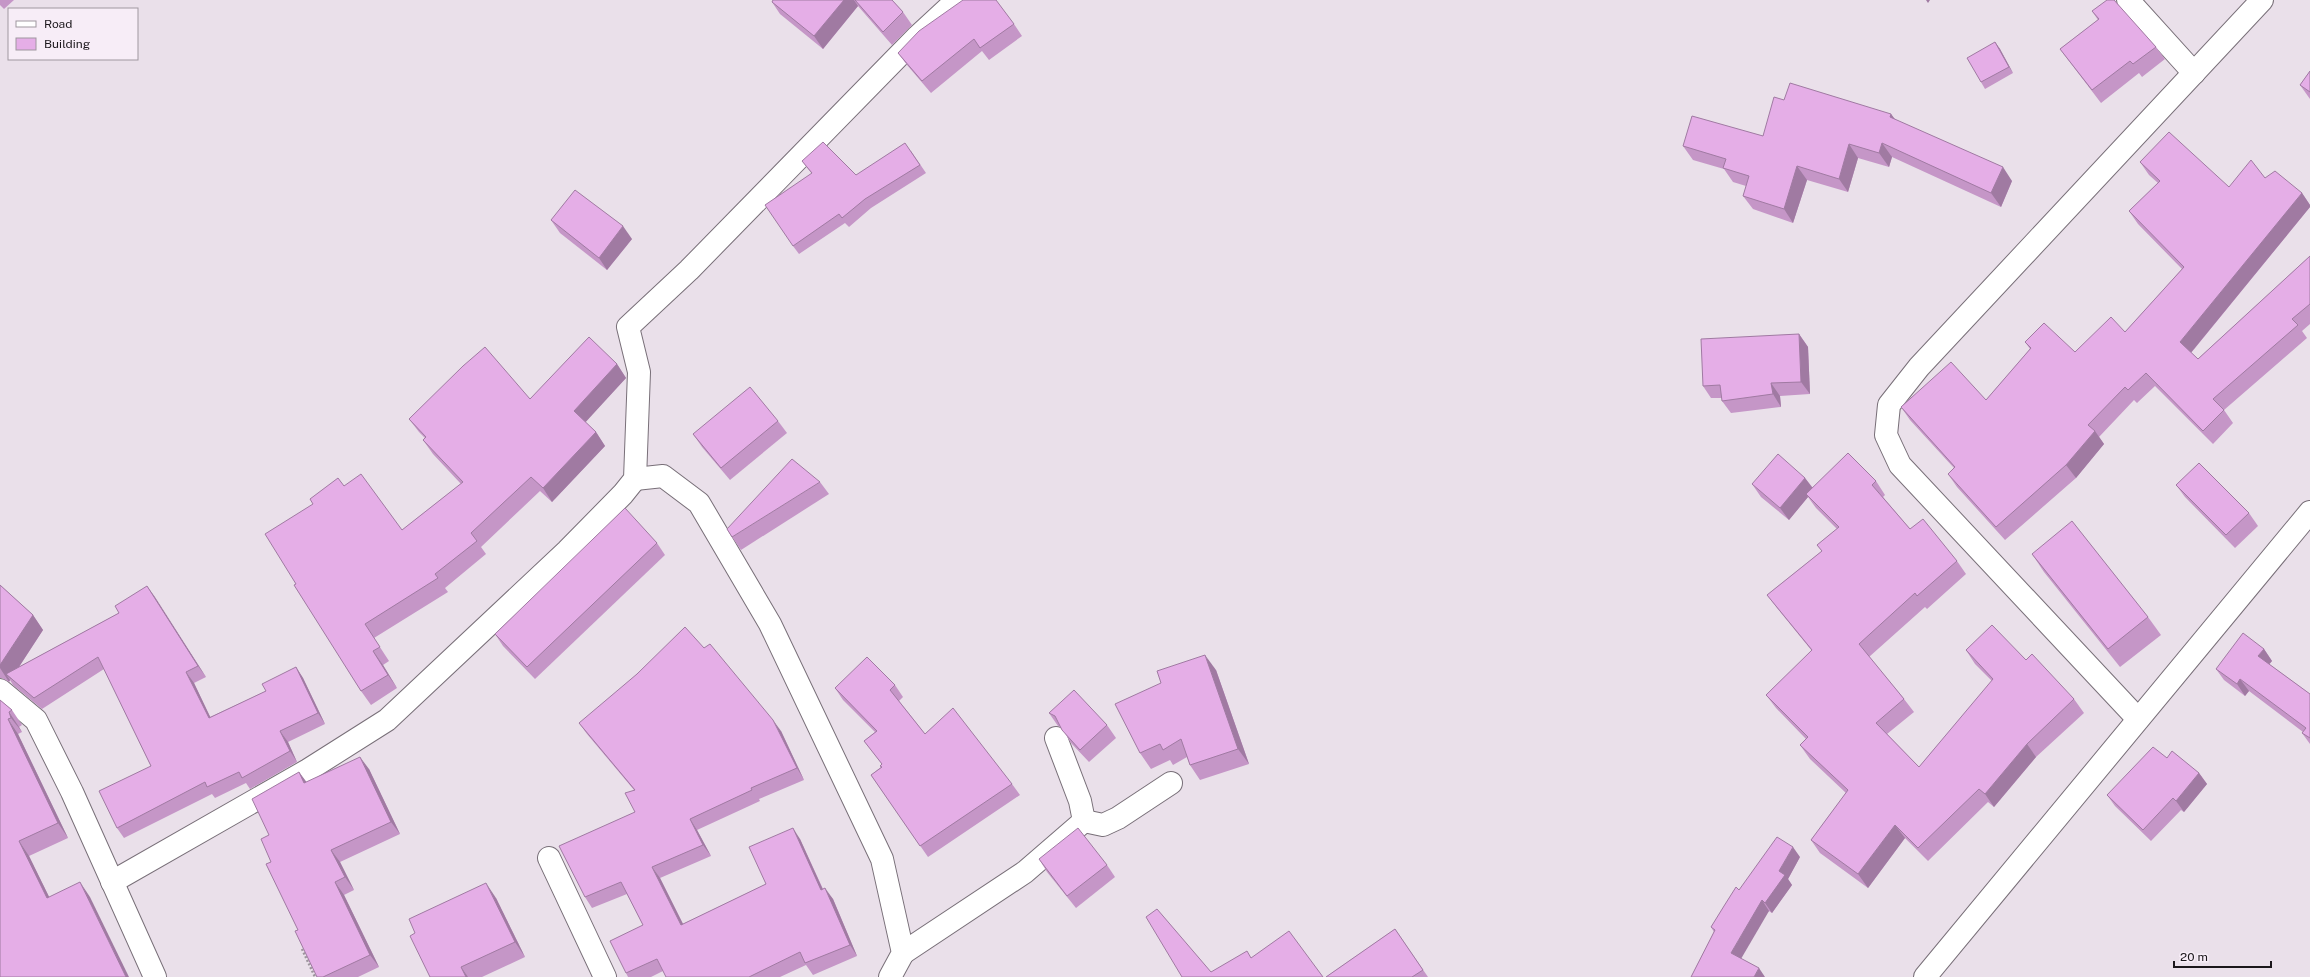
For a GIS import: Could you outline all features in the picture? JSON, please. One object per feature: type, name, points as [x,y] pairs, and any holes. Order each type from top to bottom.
[{"type":"street","points":[[112,882],[308,770],[387,720],[568,551],[635,479],[640,372],[628,327],[689,270],[918,36],[957,0]]},
{"type":"street","points":[[2128,0],[2194,73]]},
{"type":"street","points":[[2138,719],[1900,464],[1886,435],[1889,405],[1919,367],[2262,0]]},
{"type":"street","points":[[635,479],[663,476],[699,503],[770,624],[882,859],[903,953]]},
{"type":"street","points":[[1925,977],[2310,512]]},
{"type":"street","points":[[0,690],[36,720],[155,977]]},
{"type":"street","points":[[1056,738],[1080,801],[1084,821]]},
{"type":"street","points":[[1084,821],[1103,825],[1118,818],[1171,783]]},
{"type":"street","points":[[890,977],[903,953],[1025,872],[1084,821]]},
{"type":"street","points":[[549,858],[605,977]]},
{"type":"path","points":[[302,949],[315,977]]},
{"type":"building","points":[[773,0],[844,0],[814,36],[772,2]]},
{"type":"building","points":[[855,0],[892,0],[903,12],[883,32]]},
{"type":"building","points":[[963,0],[996,0],[1014,24],[980,48],[974,39],[922,81],[898,53],[919,31]]},
{"type":"building","points":[[2107,0],[2114,0],[2156,47],[2133,64],[2130,61],[2092,90],[2060,49],[2099,19],[2092,11]]},
{"type":"building","points":[[1995,42],[2009,67],[1981,82],[1967,58]]},
{"type":"building","points":[[2310,71],[2310,92],[2300,85]]},
{"type":"building","points":[[1790,83],[1891,114],[1890,117],[2003,167],[1991,193],[1882,143],[1879,153],[1849,144],[1839,179],[1797,166],[1784,209],[1743,196],[1749,176],[1723,168],[1726,159],[1683,146],[1692,116],[1763,136],[1774,97],[1784,100]]},
{"type":"building","points":[[2169,132],[2229,187],[2251,160],[2265,178],[2275,171],[2302,193],[2180,342],[2198,359],[2310,256],[2310,304],[2292,319],[2298,325],[2213,399],[2224,410],[2203,431],[2146,373],[2128,390],[2125,387],[2088,425],[2095,431],[2066,465],[1996,527],[1948,474],[1955,467],[1901,407],[1951,362],[1986,400],[2031,348],[2025,342],[2044,323],[2075,352],[2111,317],[2125,332],[2184,267],[2129,211],[2160,181],[2140,162]]},
{"type":"building","points":[[823,142],[856,175],[905,143],[920,165],[865,199],[842,218],[839,214],[793,246],[765,205],[812,173],[802,161]]},
{"type":"building","points":[[575,190],[623,226],[599,258],[551,220]]},
{"type":"building","points":[[1799,334],[1801,382],[1771,383],[1773,394],[1722,401],[1720,385],[1703,386],[1701,339]]},
{"type":"building","points":[[589,337],[617,364],[574,411],[596,432],[543,488],[531,477],[471,533],[477,541],[435,574],[438,578],[365,624],[380,647],[373,651],[388,675],[361,691],[294,585],[296,584],[265,534],[313,504],[310,499],[338,478],[344,486],[361,474],[402,530],[463,482],[423,440],[426,437],[409,419],[463,366],[485,347],[530,399]]},
{"type":"building","points":[[750,387],[778,421],[721,468],[693,434]]},
{"type":"building","points":[[1848,453],[1876,481],[1872,485],[1910,529],[1923,519],[1957,561],[1917,596],[1915,593],[1859,644],[1904,699],[1876,723],[1919,767],[1993,679],[1966,650],[1992,625],[2026,660],[2032,654],[2074,699],[2027,744],[1985,794],[1979,789],[1918,848],[1895,825],[1858,874],[1811,840],[1848,790],[1800,745],[1808,737],[1766,695],[1812,650],[1767,595],[1822,551],[1817,545],[1839,527],[1806,494]]},
{"type":"building","points":[[1778,454],[1805,478],[1780,508],[1752,484]]},
{"type":"building","points":[[792,459],[820,482],[732,537],[727,529]]},
{"type":"building","points":[[2199,463],[2249,513],[2226,535],[2176,485]]},
{"type":"building","points":[[625,508],[657,543],[527,667],[495,634]]},
{"type":"building","points":[[2072,521],[2148,617],[2108,649],[2032,554]]},
{"type":"building","points":[[0,585],[33,615],[0,665]]},
{"type":"building","points":[[147,586],[198,666],[186,672],[209,718],[266,691],[262,684],[296,667],[318,713],[280,731],[290,751],[242,778],[239,772],[207,787],[205,782],[117,828],[99,791],[151,766],[98,657],[34,698],[6,674],[119,613],[115,606]]},
{"type":"building","points":[[685,627],[704,648],[710,644],[773,720],[797,768],[751,788],[752,790],[690,819],[703,845],[652,867],[681,925],[766,884],[749,847],[793,828],[821,890],[825,888],[850,945],[805,963],[800,952],[749,977],[666,977],[657,959],[626,973],[610,941],[643,925],[621,882],[585,897],[559,846],[635,812],[625,793],[635,790],[579,723],[637,674]]},
{"type":"building","points":[[2243,633],[2264,649],[2258,656],[2310,694],[2310,738],[2302,733],[2306,728],[2240,679],[2237,684],[2216,669]]},
{"type":"building","points":[[1205,655],[1238,749],[1190,765],[1181,739],[1163,750],[1160,744],[1140,753],[1115,704],[1161,683],[1157,671]]},
{"type":"building","points":[[867,657],[895,685],[890,690],[925,734],[953,708],[1012,784],[920,846],[871,775],[882,767],[880,766],[882,764],[864,741],[877,731],[835,688]]},
{"type":"building","points":[[1074,690],[1107,725],[1080,750],[1062,730],[1055,716],[1049,713]]},
{"type":"building","points":[[0,700],[12,710],[9,712],[11,718],[8,719],[58,823],[19,841],[47,898],[80,882],[126,977],[0,977]]},
{"type":"building","points":[[2153,747],[2167,758],[2172,751],[2199,773],[2176,801],[2173,798],[2143,830],[2107,795]]},
{"type":"building","points":[[360,757],[391,822],[331,850],[345,877],[335,882],[370,955],[323,977],[317,977],[295,931],[298,930],[266,864],[271,862],[261,839],[269,835],[252,799],[299,772],[304,783]]},
{"type":"building","points":[[1078,828],[1107,865],[1067,896],[1039,859]]},
{"type":"building","points":[[1777,837],[1793,847],[1779,871],[1785,875],[1765,903],[1762,900],[1731,953],[1759,968],[1754,977],[1691,977],[1715,930],[1711,927],[1736,887],[1739,890]]},
{"type":"building","points":[[486,883],[515,942],[461,967],[466,977],[430,977],[410,936],[415,933],[409,919]]},
{"type":"building","points":[[1157,909],[1211,972],[1247,951],[1251,958],[1289,931],[1323,977],[1182,977],[1146,917]]},
{"type":"building","points":[[1395,929],[1423,970],[1412,977],[1326,977]]}]
